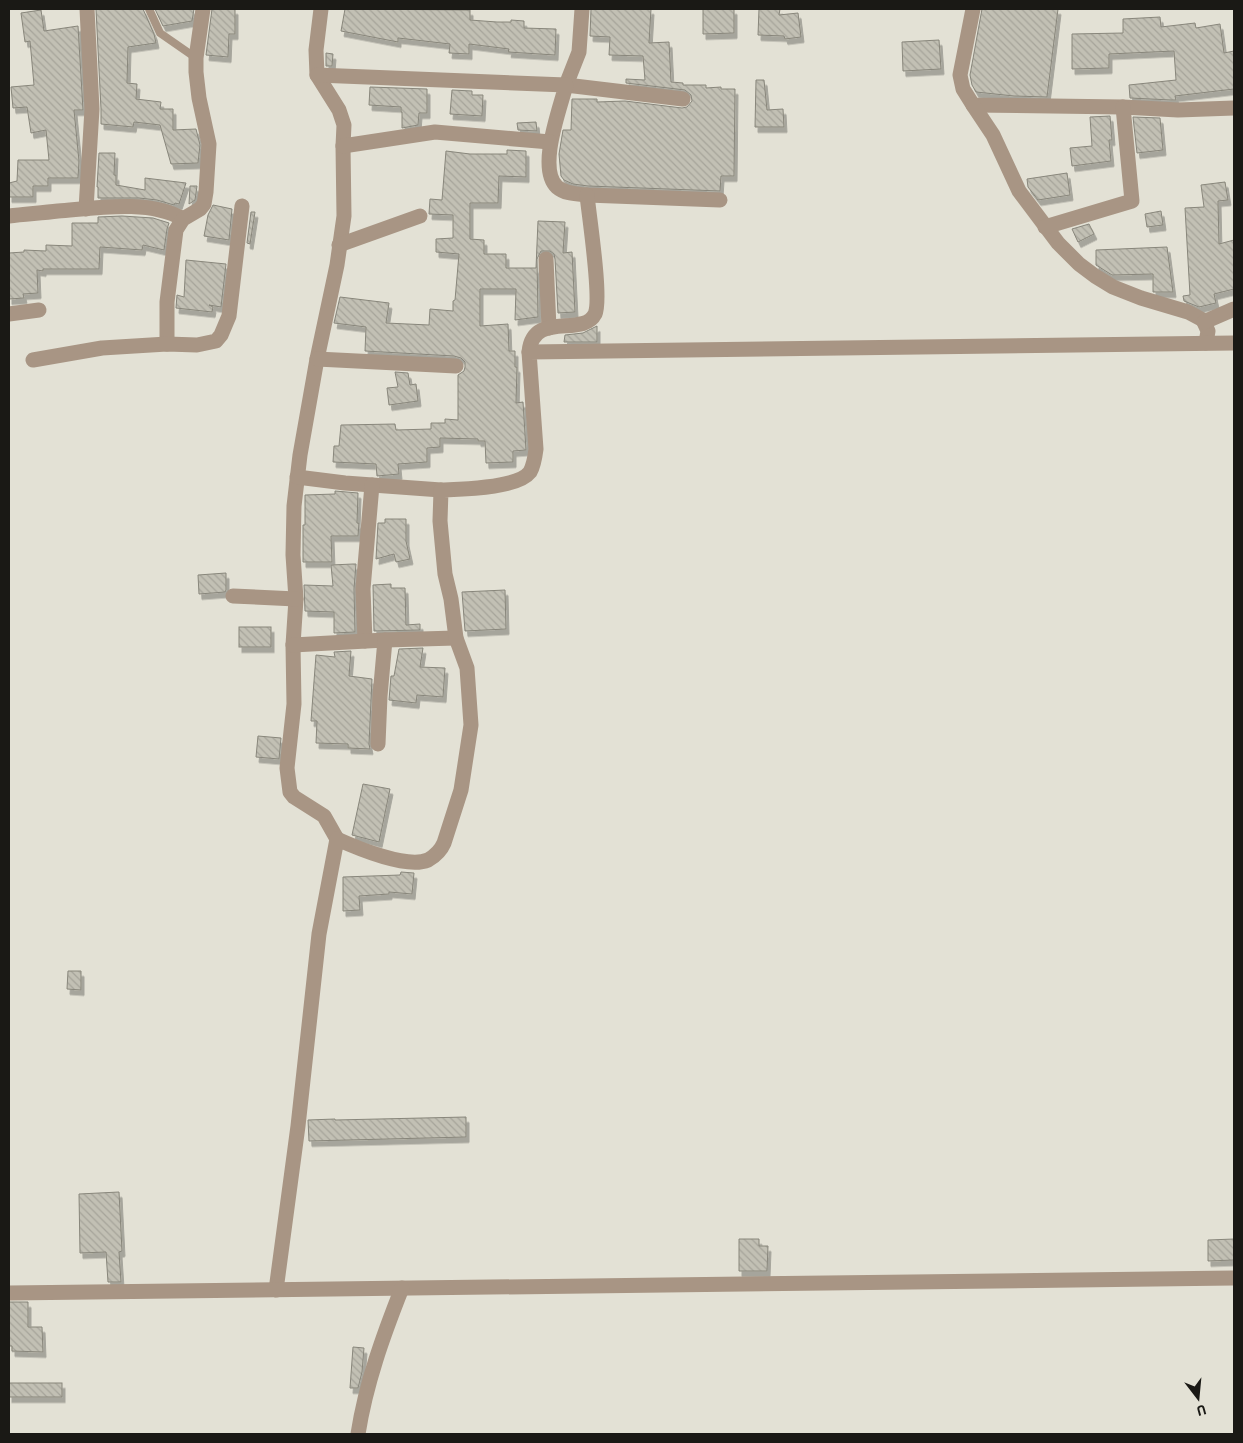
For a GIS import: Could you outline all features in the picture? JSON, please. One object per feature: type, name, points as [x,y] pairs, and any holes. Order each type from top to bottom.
[{"type":"street","points":[[86,209],[92,109],[87,9]]},
{"type":"street","points":[[167,344],[166,302],[176,230],[183,219],[200,209],[204,204],[206,192],[209,144],[199,98],[196,58],[203,9]]},
{"type":"street","points":[[322,9],[316,50],[317,75],[339,110],[344,125],[344,216],[333,288],[317,359],[297,477],[294,506],[293,555],[296,599],[293,645],[294,704],[287,768],[290,792],[294,797],[324,816],[337,839],[371,852],[412,862],[428,860],[441,849],[461,790],[471,724],[467,668],[456,638],[451,599],[445,574],[440,521],[441,490]]},
{"type":"street","points":[[582,9],[579,52],[566,85],[550,142],[548,165],[552,180],[557,187],[566,192],[587,195],[720,200]]},
{"type":"street","points":[[973,9],[960,75],[963,88],[972,105],[993,135],[1019,191],[1045,226],[1072,257],[1095,276],[1141,298],[1188,312],[1204,322],[1208,331],[1206,342]]},
{"type":"street","points":[[317,75],[566,85],[683,100]]},
{"type":"street","points":[[972,105],[1122,107],[1178,110],[1234,108]]},
{"type":"street","points":[[1045,226],[1132,201],[1122,107]]},
{"type":"street","points":[[343,146],[434,132],[550,142]]},
{"type":"street","points":[[297,477],[441,490],[504,485],[521,479],[530,472],[536,449],[529,352],[531,340],[535,334],[548,328],[588,321],[596,312],[598,294],[587,195]]},
{"type":"street","points":[[33,360],[102,348],[167,344],[208,344],[216,341],[230,316],[242,206]]},
{"type":"street","points":[[9,216],[86,209],[145,208],[167,211],[183,219]]},
{"type":"street","points":[[339,245],[420,216]]},
{"type":"street","points":[[546,259],[548,328]]},
{"type":"street","points":[[1204,322],[1234,308]]},
{"type":"street","points":[[9,314],[39,310]]},
{"type":"street","points":[[529,352],[1234,343]]},
{"type":"street","points":[[317,359],[456,366]]},
{"type":"street","points":[[365,641],[363,589],[372,485]]},
{"type":"street","points":[[233,596],[296,599]]},
{"type":"street","points":[[293,645],[456,638]]},
{"type":"street","points":[[378,744],[385,640]]},
{"type":"street","points":[[276,1290],[298,1126],[319,934],[337,839]]},
{"type":"street","points":[[9,1293],[1234,1278]]},
{"type":"street","points":[[358,1434],[373,1365],[402,1288]]},
{"type":"lane","points":[[149,9],[160,33],[196,58]]},
{"type":"building","points":[[96,9],[143,9],[156,43],[128,47],[127,83],[137,84],[136,99],[161,102],[160,109],[173,109],[173,130],[196,129],[200,145],[198,163],[171,164],[160,125],[134,122],[133,127],[101,124]]},
{"type":"building","points":[[155,9],[194,9],[192,21],[163,26]]},
{"type":"building","points":[[212,9],[235,9],[235,34],[229,34],[228,57],[206,55]]},
{"type":"building","points":[[345,9],[470,10],[470,20],[524,21],[524,28],[556,29],[555,55],[508,52],[509,49],[469,44],[469,54],[449,53],[450,44],[398,38],[398,42],[341,31]]},
{"type":"building","points":[[591,9],[651,9],[649,43],[669,42],[671,82],[683,83],[683,85],[706,85],[706,88],[721,87],[721,89],[735,89],[734,176],[721,176],[720,191],[588,186],[573,184],[564,180],[561,176],[559,154],[563,130],[571,130],[572,99],[597,99],[597,102],[625,101],[682,108],[687,107],[692,101],[691,95],[685,90],[626,83],[626,79],[645,80],[643,56],[609,55],[610,37],[590,36]]},
{"type":"building","points":[[703,9],[734,9],[734,33],[703,34]]},
{"type":"building","points":[[759,9],[780,9],[779,15],[798,13],[801,37],[785,39],[784,36],[758,35]]},
{"type":"building","points":[[982,9],[1058,9],[1047,97],[976,92],[970,75]]},
{"type":"building","points":[[41,10],[44,31],[78,26],[83,110],[74,110],[79,161],[78,178],[48,178],[48,186],[33,186],[33,197],[9,197],[9,183],[17,181],[18,160],[49,160],[46,130],[31,133],[27,107],[13,108],[11,87],[34,85],[30,41],[25,42],[21,13]]},
{"type":"building","points":[[1160,17],[1161,27],[1195,23],[1196,28],[1220,24],[1224,53],[1234,51],[1234,89],[1175,96],[1176,100],[1130,98],[1129,85],[1176,80],[1174,51],[1109,54],[1109,68],[1072,69],[1072,34],[1123,33],[1123,19]]},
{"type":"building","points":[[939,40],[941,69],[903,71],[902,42]]},
{"type":"building","points":[[326,53],[333,54],[332,66],[326,66]]},
{"type":"building","points":[[756,80],[764,80],[767,110],[783,109],[784,127],[755,127]]},
{"type":"building","points":[[370,87],[427,89],[427,113],[419,113],[418,125],[402,128],[401,107],[369,105]]},
{"type":"building","points":[[452,90],[472,91],[472,95],[483,95],[482,116],[450,114]]},
{"type":"building","points":[[1110,116],[1112,140],[1109,140],[1111,161],[1072,166],[1070,148],[1092,146],[1090,117]]},
{"type":"building","points":[[1133,117],[1160,118],[1163,150],[1137,153]]},
{"type":"building","points":[[536,122],[537,131],[518,130],[517,123]]},
{"type":"building","points":[[507,150],[526,151],[526,177],[499,176],[498,203],[470,203],[470,239],[484,240],[484,254],[506,254],[506,268],[536,268],[538,221],[565,222],[563,253],[572,252],[575,312],[558,313],[555,259],[554,254],[550,251],[541,251],[537,259],[538,317],[515,320],[516,289],[480,289],[480,326],[508,324],[509,351],[515,351],[515,367],[517,367],[516,403],[523,402],[526,450],[513,451],[513,462],[486,463],[485,441],[478,441],[478,439],[440,438],[440,447],[427,448],[427,462],[398,464],[399,474],[377,476],[376,464],[333,462],[334,446],[339,446],[341,425],[395,424],[396,430],[431,429],[431,423],[445,423],[445,419],[458,420],[458,375],[464,371],[465,367],[465,362],[461,358],[365,351],[366,327],[334,323],[340,297],[389,303],[386,323],[429,325],[430,309],[453,311],[459,254],[436,252],[436,239],[453,238],[453,215],[429,214],[430,199],[442,200],[446,151],[470,154],[507,154]]},
{"type":"building","points":[[99,153],[115,153],[114,175],[116,175],[116,185],[145,190],[145,178],[186,183],[179,204],[175,203],[174,205],[157,200],[139,198],[98,198]]},
{"type":"building","points":[[1067,173],[1070,195],[1038,200],[1028,187],[1027,179]]},
{"type":"building","points":[[1225,182],[1228,200],[1218,201],[1219,244],[1234,240],[1234,289],[1214,294],[1216,303],[1199,307],[1184,301],[1183,296],[1190,295],[1185,208],[1204,207],[1201,185]]},
{"type":"building","points":[[190,186],[197,186],[195,200],[189,204]]},
{"type":"building","points":[[213,205],[232,209],[229,240],[204,236],[208,215]]},
{"type":"building","points":[[1161,211],[1163,225],[1147,227],[1145,214]]},
{"type":"building","points":[[251,212],[255,212],[250,244],[247,243]]},
{"type":"building","points":[[98,217],[153,218],[169,223],[164,250],[143,245],[142,250],[100,247],[99,269],[37,270],[38,293],[23,294],[24,298],[9,299],[9,253],[24,252],[24,250],[46,251],[46,245],[72,246],[72,223],[98,223]]},
{"type":"building","points":[[1089,224],[1094,234],[1078,242],[1072,229]]},
{"type":"building","points":[[1167,247],[1173,292],[1153,292],[1153,274],[1112,275],[1096,265],[1096,250]]},
{"type":"building","points":[[186,260],[226,264],[221,307],[209,305],[213,307],[212,312],[176,308],[177,295],[184,297]]},
{"type":"building","points":[[597,326],[597,342],[564,342],[565,335],[583,333]]},
{"type":"building","points":[[395,372],[408,373],[410,385],[416,384],[418,401],[389,405],[387,388],[398,387]]},
{"type":"building","points":[[335,491],[358,493],[358,536],[331,536],[332,562],[303,562],[305,495],[335,494]]},
{"type":"building","points":[[385,519],[406,519],[406,541],[410,559],[396,562],[394,554],[376,559],[378,523],[385,523]]},
{"type":"building","points":[[356,564],[354,589],[355,632],[334,633],[334,612],[305,611],[304,585],[333,586],[331,565]]},
{"type":"building","points":[[226,573],[225,592],[199,594],[198,575]]},
{"type":"building","points":[[391,584],[391,588],[405,588],[406,625],[420,624],[420,630],[374,631],[373,585]]},
{"type":"building","points":[[505,590],[506,629],[465,631],[462,592]]},
{"type":"building","points":[[239,627],[271,627],[271,647],[239,647]]},
{"type":"building","points":[[423,648],[420,667],[445,668],[443,697],[417,695],[416,703],[389,700],[391,676],[394,676],[399,649]]},
{"type":"building","points":[[351,651],[349,676],[372,679],[370,749],[348,748],[348,744],[316,743],[317,721],[311,721],[316,655],[335,657],[334,652]]},
{"type":"building","points":[[258,736],[281,738],[279,759],[256,757]]},
{"type":"building","points":[[363,784],[390,789],[379,842],[352,835]]},
{"type":"building","points":[[401,872],[414,873],[412,894],[389,892],[389,894],[359,896],[360,910],[343,911],[343,877],[400,875]]},
{"type":"building","points":[[68,971],[81,971],[81,990],[67,989]]},
{"type":"building","points":[[466,1117],[466,1137],[309,1141],[308,1120]]},
{"type":"building","points":[[119,1192],[122,1251],[119,1252],[121,1282],[108,1282],[106,1252],[80,1253],[79,1194]]},
{"type":"building","points":[[739,1239],[759,1239],[759,1246],[768,1246],[767,1271],[739,1271]]},
{"type":"building","points":[[1234,1239],[1234,1260],[1208,1261],[1208,1240]]},
{"type":"building","points":[[9,1302],[28,1302],[28,1327],[42,1327],[43,1352],[12,1351],[12,1346],[9,1346]]},
{"type":"building","points":[[353,1347],[364,1348],[362,1372],[358,1388],[350,1388]]},
{"type":"building","points":[[9,1383],[62,1383],[62,1397],[9,1397]]}]
